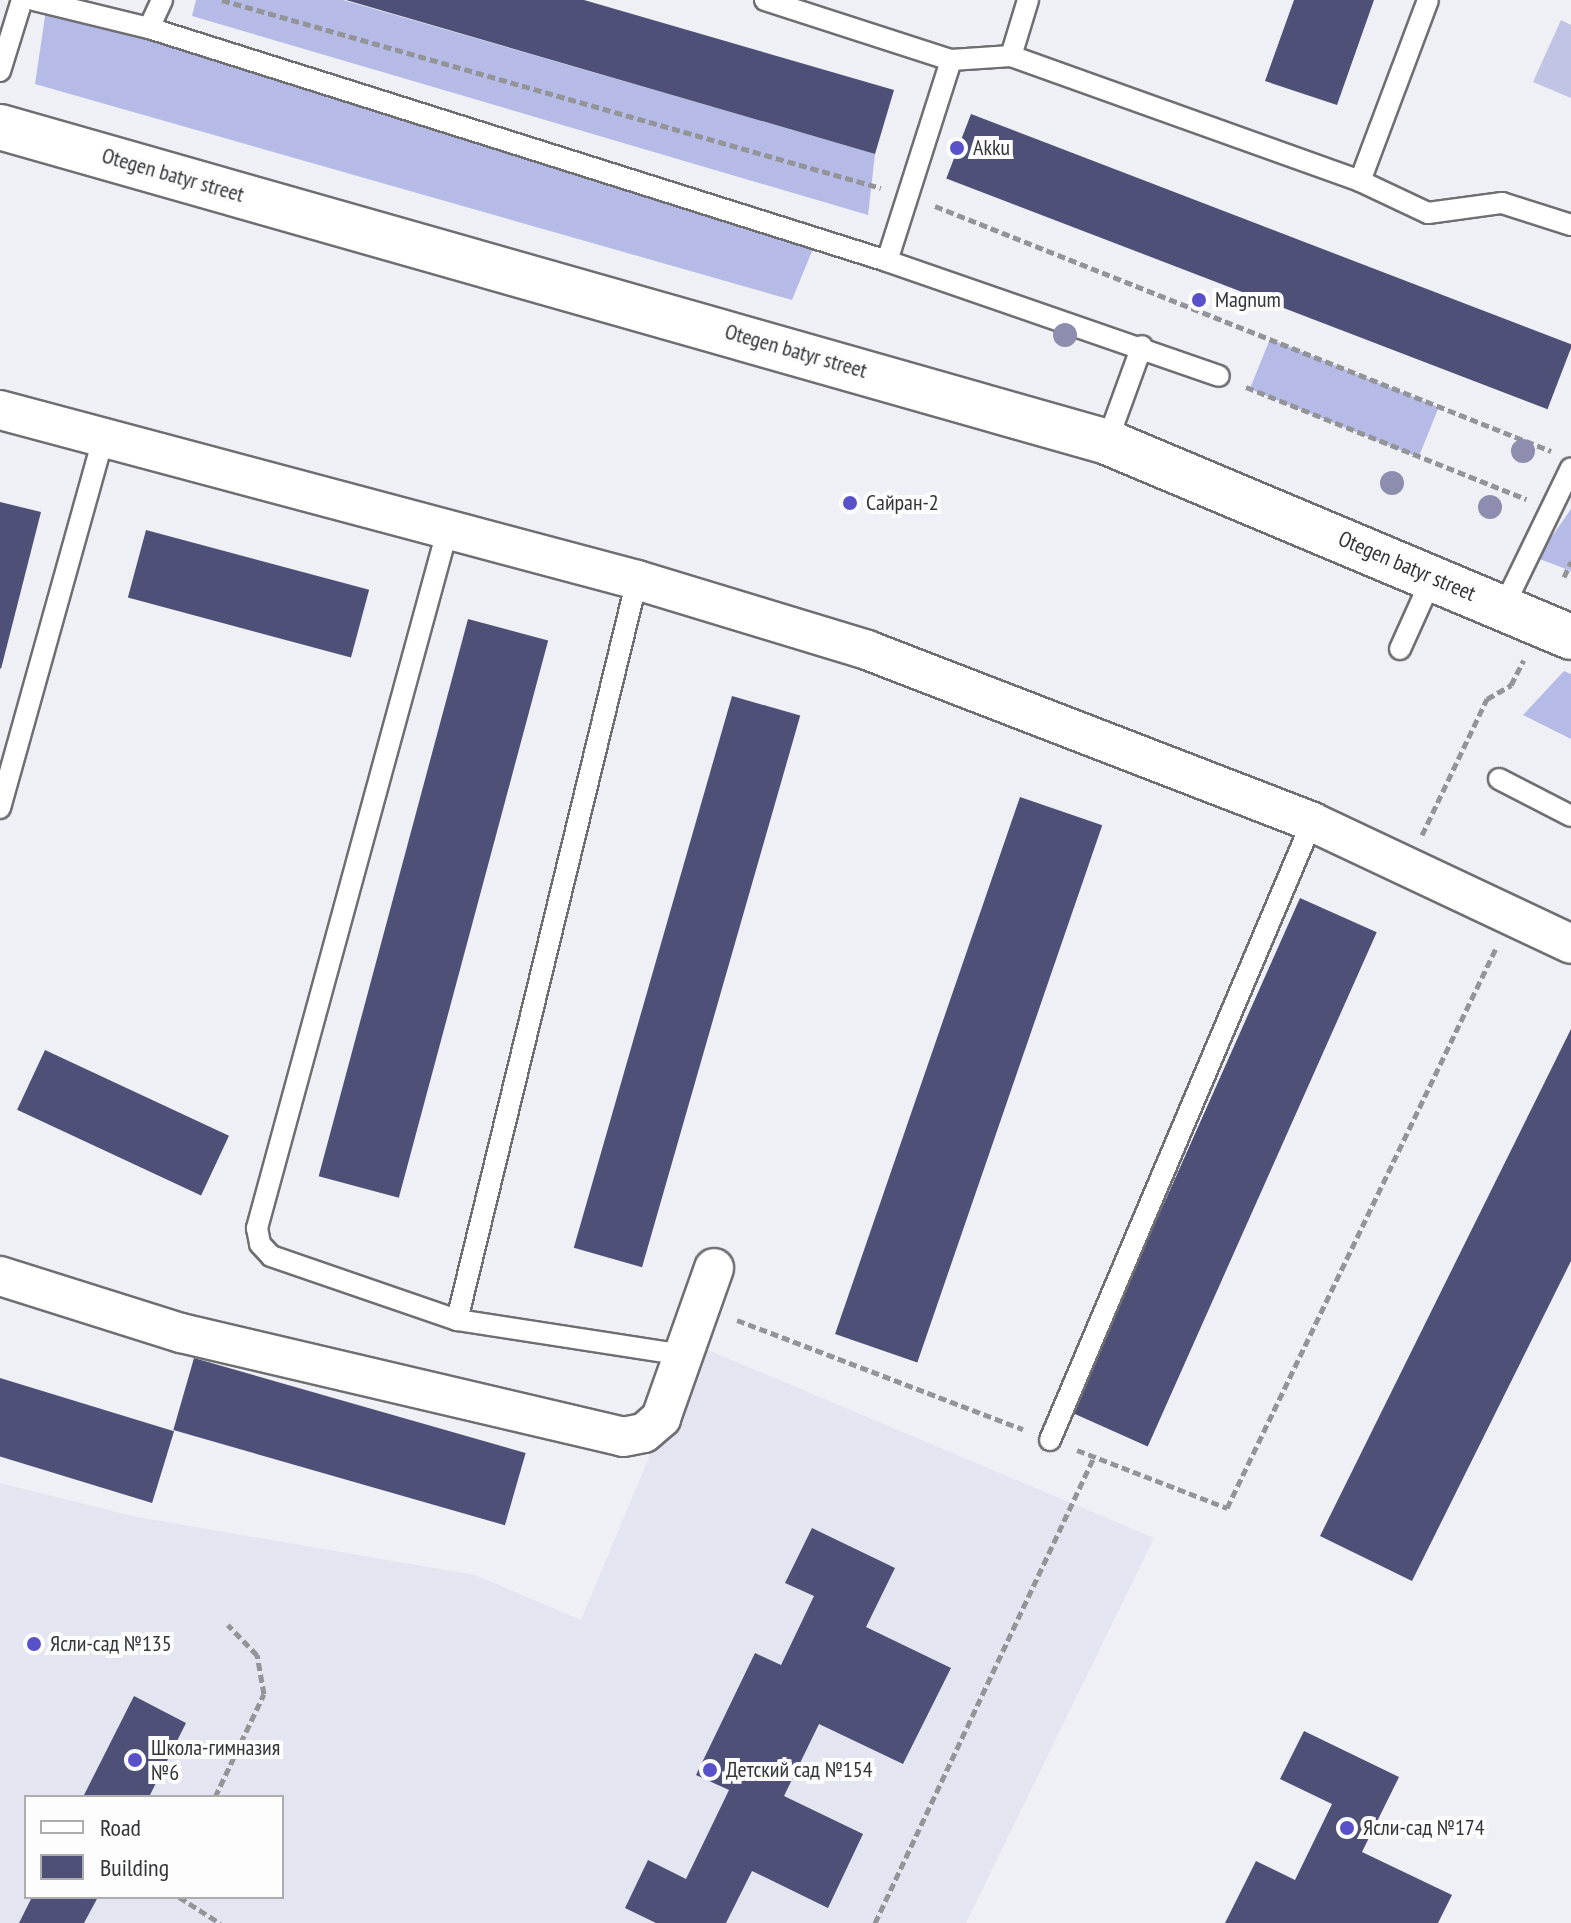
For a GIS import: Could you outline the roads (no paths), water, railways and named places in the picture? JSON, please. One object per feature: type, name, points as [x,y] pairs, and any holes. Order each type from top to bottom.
[{"type":"main road","name":"Otegen batyr street","points":[[0,127],[1107,442],[1433,576],[1571,637]]},
{"type":"street","points":[[0,410],[105,433],[637,580],[867,650],[1312,822],[1408,864],[1571,944]]},
{"type":"street","points":[[0,1276],[181,1333],[623,1437],[644,1433],[661,1418],[714,1268]]},
{"type":"lane","points":[[0,71],[22,0]]},
{"type":"lane","points":[[34,0],[149,28],[887,261],[1142,346],[1219,376]]},
{"type":"lane","points":[[149,28],[162,0]]},
{"type":"lane","points":[[765,0],[951,60],[1011,56],[1360,181],[1428,213],[1502,203],[1571,225]]},
{"type":"lane","points":[[1011,56],[1028,0]]},
{"type":"lane","points":[[1360,181],[1428,0]]},
{"type":"lane","points":[[887,261],[951,60]]},
{"type":"lane","points":[[1107,442],[1142,346]]},
{"type":"lane","points":[[0,808],[105,433]]},
{"type":"lane","points":[[1504,606],[1550,508],[1566,463]]},
{"type":"lane","points":[[448,528],[257,1228],[271,1256],[457,1320],[684,1355]]},
{"type":"lane","points":[[1400,649],[1433,576]]},
{"type":"lane","points":[[457,1320],[637,580]]},
{"type":"lane","points":[[1499,779],[1571,816]]},
{"type":"lane","points":[[1050,1440],[1312,822]]},
{"type":"place","name":"Akku","points":[[957,148]]},
{"type":"place","name":"Magnum","points":[[1199,300]]},
{"type":"place","name":"Сайран-2","points":[[850,503]]},
{"type":"place","name":"Ясли-сад №135","points":[[34,1644]]},
{"type":"place","name":"Школа-гимназия №6","points":[[135,1760]]},
{"type":"place","name":"Детский сад №154","points":[[710,1770]]},
{"type":"place","name":"Ясли-сад №174","points":[[1347,1828]]}]
